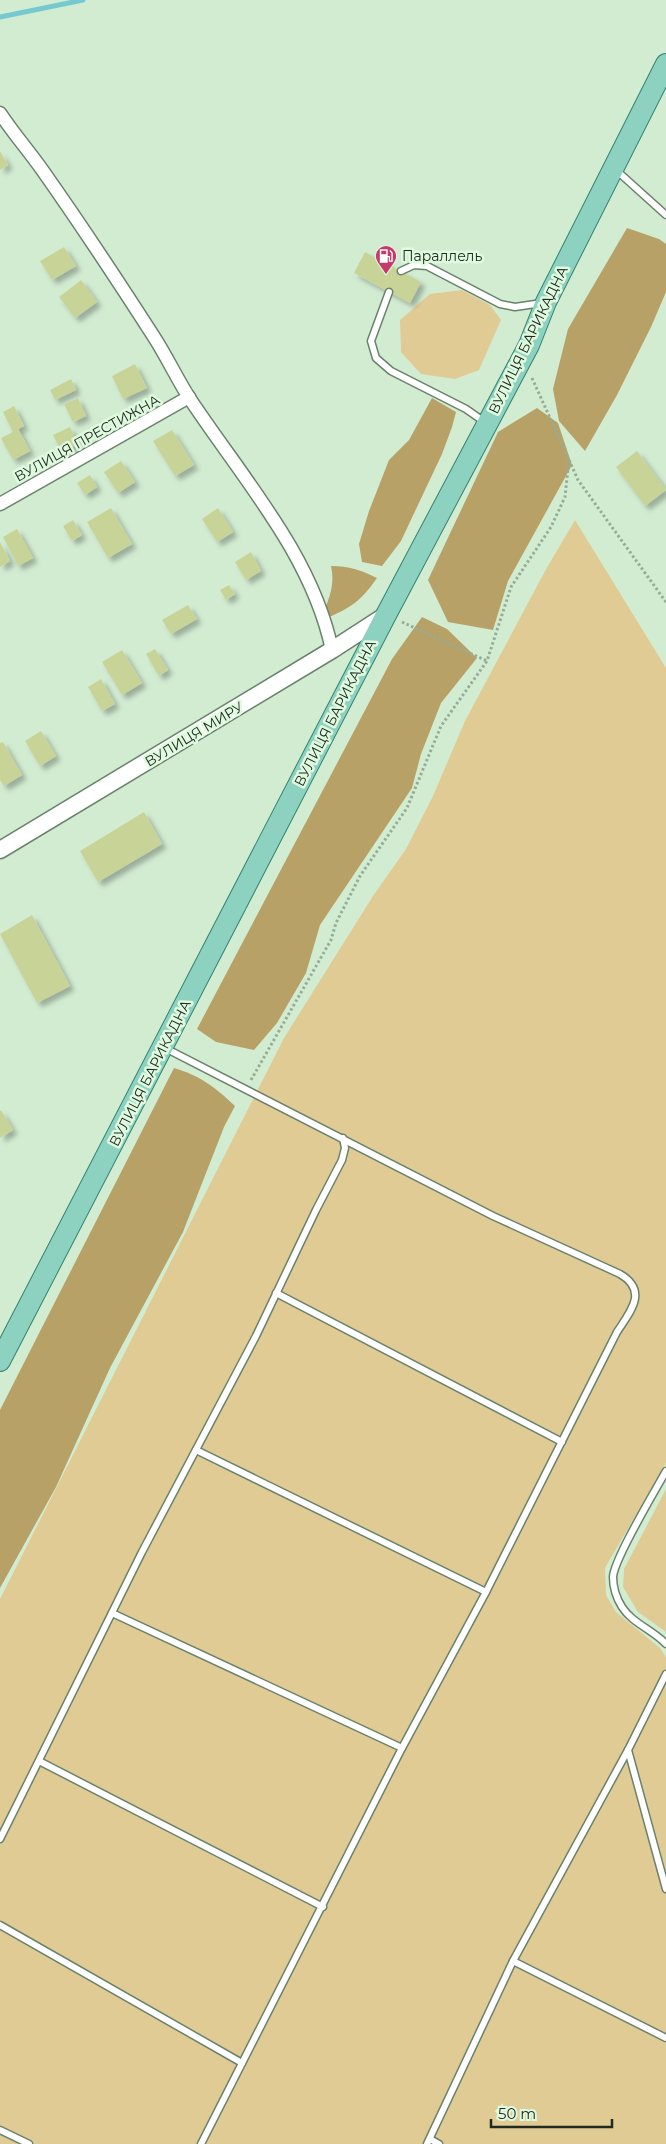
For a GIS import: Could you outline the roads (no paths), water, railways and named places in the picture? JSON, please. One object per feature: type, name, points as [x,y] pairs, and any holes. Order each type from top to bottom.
[{"type":"main road","name":"ВУЛИЦЯ БАРИКАДНА","points":[[1,1356],[164,1047],[386,615],[529,344],[546,302],[666,64]]},
{"type":"street","points":[[1,118],[42,169],[155,338],[189,398],[247,480],[301,563],[316,595],[327,626],[332,650]]},
{"type":"street","name":"ВУЛИЦЯ ПРЕСТИЖНА","points":[[0,504],[189,398]]},
{"type":"street","name":"ВУЛИЦЯ МИРУ","points":[[0,850],[332,650],[386,615]]},
{"type":"lane","points":[[613,167],[666,215]]},
{"type":"lane","points":[[401,271],[414,265],[426,266],[500,304],[515,307],[546,302]]},
{"type":"lane","points":[[389,292],[371,341],[376,358],[391,372],[466,409],[487,423]]},
{"type":"lane","points":[[164,1047],[493,1216],[630,1280],[636,1299],[616,1332],[486,1592],[402,1748],[323,1907],[201,2144]]},
{"type":"lane","points":[[0,1839],[112,1613],[256,1336],[342,1160],[345,1148],[342,1138]]},
{"type":"lane","points":[[276,1294],[562,1442]]},
{"type":"lane","points":[[196,1450],[486,1592]]},
{"type":"lane","points":[[666,1471],[620,1558],[613,1576],[616,1593],[622,1607],[632,1618],[666,1644]]},
{"type":"lane","points":[[112,1613],[402,1748]]},
{"type":"lane","points":[[439,2144],[428,2141],[513,1961],[628,1750],[666,1674]]},
{"type":"lane","points":[[628,1750],[666,1889]]},
{"type":"lane","points":[[39,1762],[323,1907]]},
{"type":"lane","points":[[0,1925],[242,2063]]},
{"type":"lane","points":[[513,1961],[666,2038]]},
{"type":"lane","points":[[0,2130],[29,2144]]},
{"type":"waterway","points":[[0,17],[83,0]]},
{"type":"place","name":"Параллель","points":[[386,275]]}]
